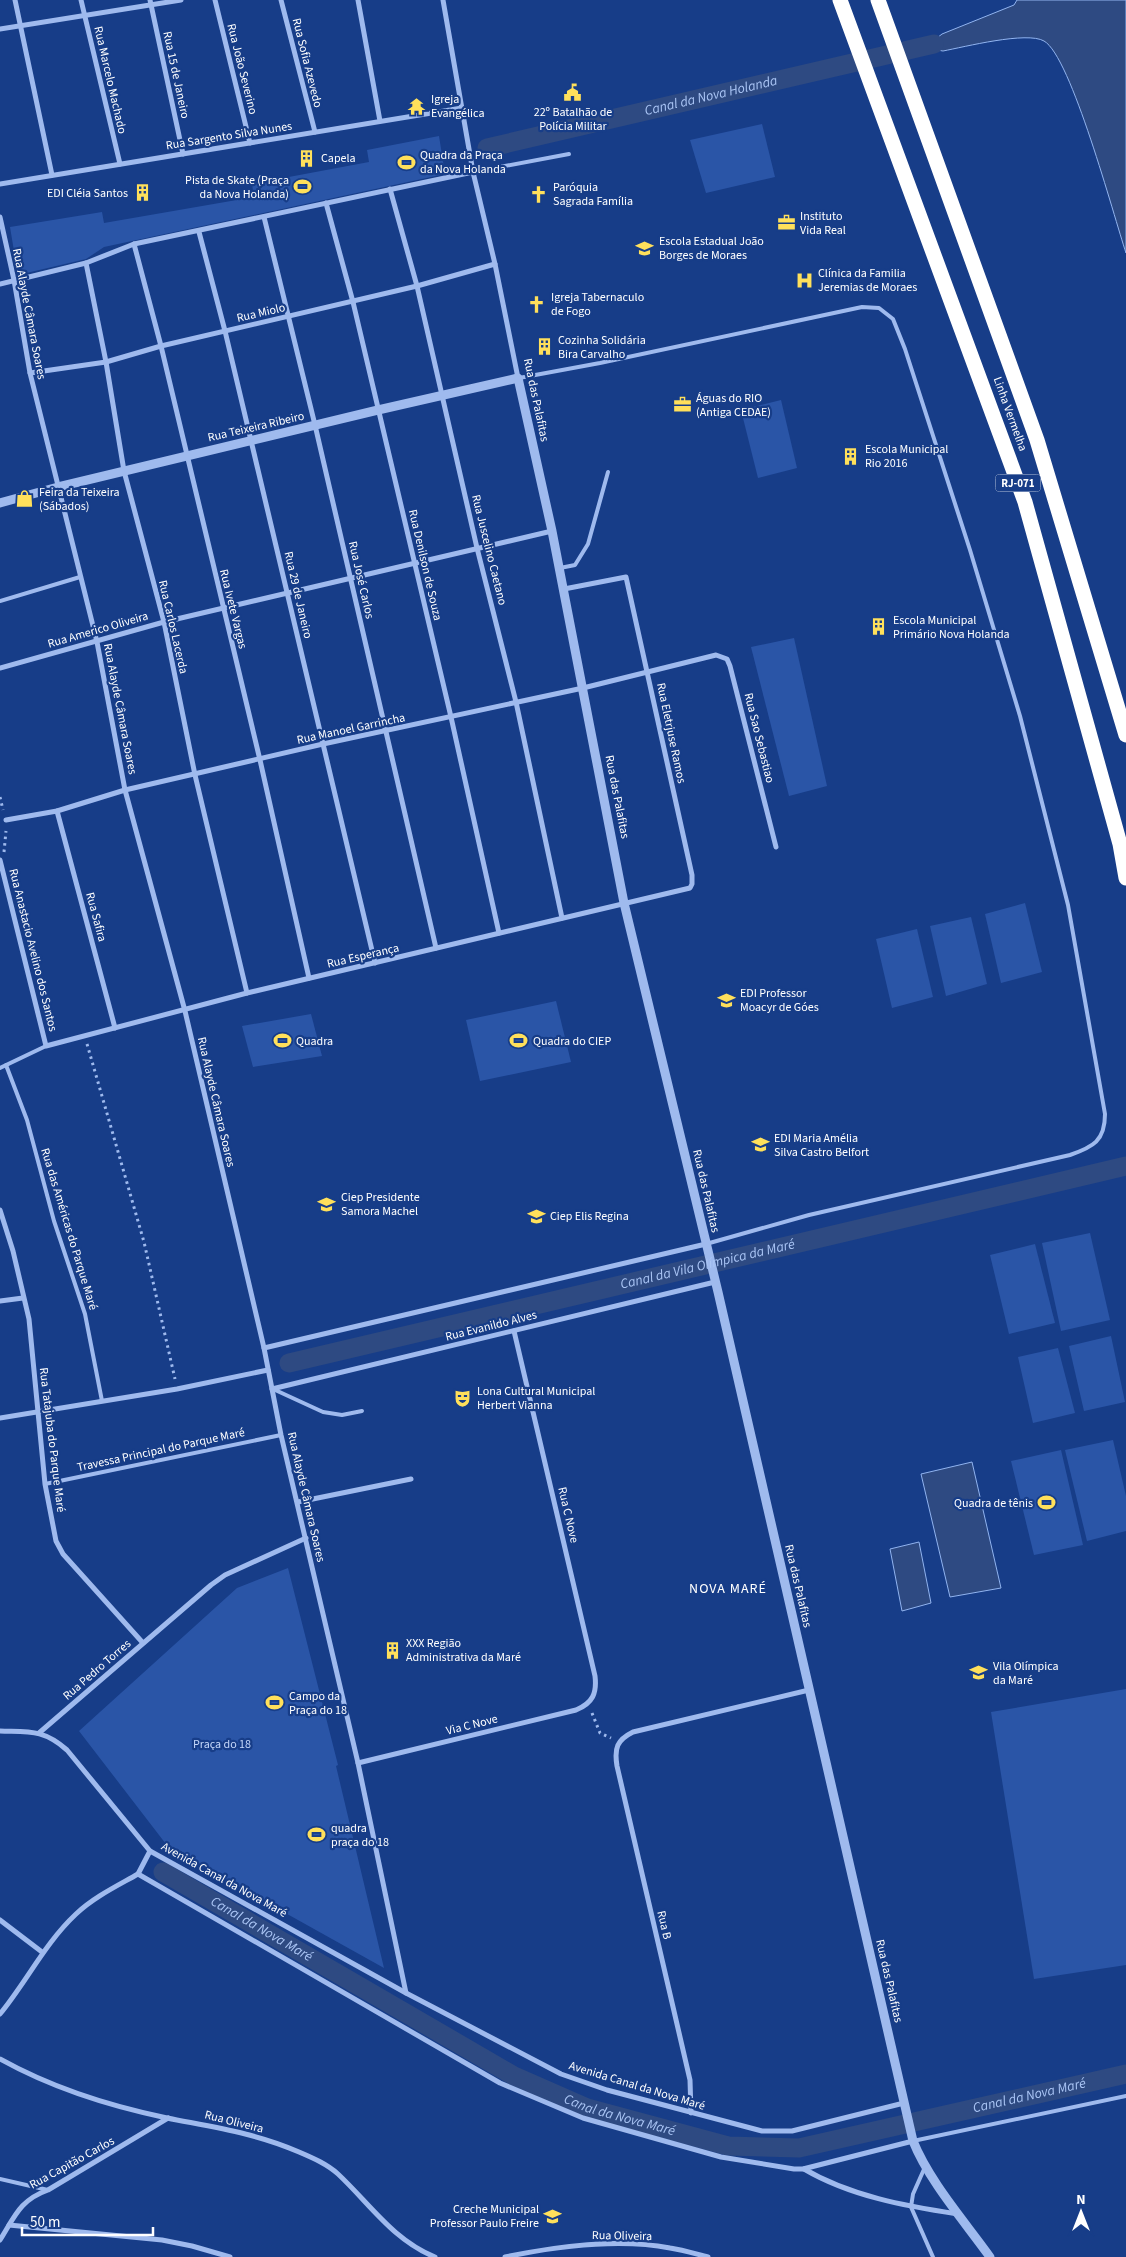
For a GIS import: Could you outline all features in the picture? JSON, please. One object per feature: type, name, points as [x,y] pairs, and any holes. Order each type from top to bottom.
[{"type":"highway","name":"Linha Vermelha","points":[[840,0],[1025,502],[1120,844],[1126,878]]},
{"type":"highway","name":"Linha Vermelha","points":[[878,0],[1038,440],[1126,735]]},
{"type":"street","points":[[15,0],[52,175]]},
{"type":"street","name":"Rua Marcelo Machado","points":[[81,0],[120,164]]},
{"type":"street","points":[[0,29],[85,16],[150,2],[181,0]]},
{"type":"street","name":"Rua João Severino","points":[[215,0],[250,142]]},
{"type":"street","name":"Rua Sofia Azevedo","points":[[281,0],[315,132]]},
{"type":"street","points":[[358,0],[380,121]]},
{"type":"street","name":"Rua das Palafitas","points":[[443,0],[473,172],[495,264],[560,568],[624,903],[707,1247],[913,2141],[926,2166],[990,2257]]},
{"type":"street","name":"Rua 15 de Janeiro","points":[[150,2],[183,154]]},
{"type":"street","name":"Rua Sargento Silva Nunes","points":[[0,184],[462,108]]},
{"type":"street","points":[[0,284],[86,263],[134,244],[199,232],[473,172]]},
{"type":"street","name":"Rua Juscelino Caetano","points":[[390,189],[417,286],[441,395],[516,702],[562,918]]},
{"type":"street","name":"Rua Denilson de Souza","points":[[326,203],[353,302],[451,717],[499,933]]},
{"type":"street","name":"Rua José Carlos","points":[[264,217],[290,316],[436,948]]},
{"type":"street","name":"Rua Alayde Câmara Soares","points":[[0,218],[14,280],[30,373],[97,642],[125,790],[185,1011],[264,1348],[281,1435],[358,1762],[406,1993]]},
{"type":"street","name":"Rua 29 de Janeiro","points":[[199,232],[226,331],[375,963]]},
{"type":"street","name":"Rua Ivete Vargas","points":[[134,244],[161,346],[222,609],[260,760],[309,978]]},
{"type":"street","name":"Rua Carlos Lacerda","points":[[86,263],[106,362],[124,471],[164,622],[194,775],[247,993]]},
{"type":"street","name":"Rua Miolo","points":[[30,373],[106,362],[161,346],[417,286],[495,264]]},
{"type":"street","name":"Rua Teixeira Ribeiro","points":[[0,503],[124,471],[518,378]]},
{"type":"street","name":"Rua Americo Oliveira","points":[[0,668],[164,622],[552,530]]},
{"type":"street","name":"Rua Eletrjuse Ramos","points":[[564,589],[626,577],[692,875],[692,884],[686,889]]},
{"type":"street","name":"Rua Sao Sebastiao","points":[[701,658],[716,655],[723,656],[730,666],[776,848]]},
{"type":"street","name":"Rua Manoel Garrincha","points":[[6,820],[57,811],[125,790],[323,744],[583,688],[701,658]]},
{"type":"street","name":"Rua Safira","points":[[57,811],[115,1028]]},
{"type":"street","name":"Rua Anastacio Avelino dos Santos","points":[[0,860],[46,1046]]},
{"type":"street","name":"Rua Esperança","points":[[46,1046],[84,1034],[185,1011],[247,993],[686,889]]},
{"type":"street","name":"Rua Tatajuba do Parque Maré","points":[[0,1210],[13,1252],[29,1319],[45,1484],[56,1541],[63,1554],[144,1643]]},
{"type":"street","points":[[264,1348],[707,1247]]},
{"type":"street","name":"Rua Evanildo Alves","points":[[272,1389],[715,1282]]},
{"type":"street","points":[[0,1301],[23,1298]]},
{"type":"street","name":"Rua C Nove","points":[[514,1331],[595,1676],[595,1692],[588,1703]]},
{"type":"street","points":[[0,1418],[177,1389],[268,1370]]},
{"type":"street","points":[[298,1502],[411,1479]]},
{"type":"street","name":"Rua Pedro Torres","points":[[39,1733],[211,1585],[226,1575],[306,1538]]},
{"type":"street","points":[[618,1742],[633,1732],[809,1690]]},
{"type":"street","name":"Via C Nove","points":[[358,1762],[576,1710],[588,1703]]},
{"type":"street","points":[[0,1731],[39,1733],[58,1742],[150,1851]]},
{"type":"street","name":"Rua B","points":[[618,1742],[616,1752],[617,1766],[690,2080],[691,2113]]},
{"type":"street","name":"Avenida Canal da Nova Maré","points":[[138,1874],[150,1851],[406,1993],[561,2074],[607,2090],[747,2128],[776,2132],[905,2107]]},
{"type":"street","points":[[0,2014],[42,1952],[85,1906],[138,1874],[500,2083],[583,2118],[721,2157],[782,2168],[803,2168],[913,2141]]},
{"type":"street","points":[[0,1920],[42,1952]]},
{"type":"street","name":"Rua Oliveira","points":[[0,2059],[30,2076],[84,2097],[168,2118],[257,2136],[322,2162],[338,2174],[399,2236],[435,2257]]},
{"type":"street","name":"Rua Capitão Carlos","points":[[0,2240],[26,2201],[32,2196],[48,2190],[168,2118]]},
{"type":"street","points":[[803,2168],[833,2184],[911,2207],[958,2214]]},
{"type":"street","points":[[10,2224],[162,2240],[230,2257]]},
{"type":"street","name":"Rua Oliveira","points":[[505,2257],[562,2248],[618,2244],[669,2248],[708,2257]]},
{"type":"lane","points":[[836,0],[850,26]]},
{"type":"lane","points":[[473,172],[569,154]]},
{"type":"lane","points":[[518,378],[609,361],[862,307],[879,308],[890,315],[905,349],[970,550],[1020,716],[1068,905],[1105,1114],[1104,1132],[1097,1142],[1084,1150],[1070,1155],[809,1216],[707,1247]]},
{"type":"lane","points":[[560,568],[575,564],[588,544],[608,472]]},
{"type":"lane","points":[[0,601],[80,577]]},
{"type":"lane","points":[[0,1068],[46,1046]]},
{"type":"lane","name":"Rua das Américas do Parque Maré","points":[[6,1065],[27,1120],[54,1221],[84,1314],[102,1401]]},
{"type":"lane","points":[[272,1389],[323,1412],[342,1414],[362,1411]]},
{"type":"lane","name":"Travessa Principal do Parque Maré","points":[[45,1484],[281,1435]]},
{"type":"lane","points":[[913,2141],[1126,2096]]},
{"type":"lane","points":[[926,2166],[913,2194],[911,2207],[933,2257]]},
{"type":"lane","points":[[0,2179],[48,2190]]},
{"type":"path","points":[[84,1034],[144,1242],[177,1389]]},
{"type":"path","points":[[588,1703],[600,1733],[618,1742]]},
{"type":"green space","points":[[762,124],[775,177],[706,193],[690,140]]},
{"type":"green space","points":[[439,136],[445,174],[104,247],[86,259],[18,275],[10,227],[102,212],[104,223],[254,197],[252,184],[369,162],[367,150]]},
{"type":"green space","points":[[781,400],[797,468],[758,478],[741,410]]},
{"type":"green space","points":[[794,638],[827,786],[789,796],[751,647]]},
{"type":"green space","points":[[1025,903],[1042,972],[1001,983],[985,914]]},
{"type":"green space","points":[[971,917],[987,984],[946,996],[930,926]]},
{"type":"green space","points":[[917,929],[933,997],[892,1008],[876,939]]},
{"type":"green space","name":"Quadra do CIEP","points":[[556,1001],[571,1062],[480,1081],[466,1020]]},
{"type":"green space","name":"Quadra","points":[[311,1014],[322,1056],[253,1067],[242,1026]]},
{"type":"green space","points":[[1090,1233],[1110,1320],[1061,1331],[1042,1243]]},
{"type":"green space","points":[[1035,1244],[1055,1323],[1009,1334],[990,1255]]},
{"type":"green space","points":[[1111,1336],[1125,1402],[1084,1411],[1069,1346]]},
{"type":"green space","points":[[1058,1348],[1075,1413],[1033,1423],[1018,1357]]},
{"type":"green space","points":[[1113,1440],[1126,1496],[1126,1531],[1087,1541],[1065,1450]]},
{"type":"green space","name":"Quadra de tênis","points":[[1061,1450],[1083,1545],[1034,1555],[1011,1461]]},
{"type":"green space","name":"Praça do 18","points":[[288,1568],[338,1765],[336,1766],[384,1968],[169,1848],[79,1731],[237,1588]]},
{"type":"green space","points":[[1126,1689],[1126,1965],[1034,1979],[991,1712]]},
{"type":"shaded area","points":[[1017,0],[1126,0],[1126,253],[1079,105],[1067,75],[1055,53],[1044,41],[1036,38],[1010,39],[943,51],[937,50],[934,44],[942,34],[1014,5]]},
{"type":"shaded area","points":[[972,1462],[1001,1588],[950,1597],[921,1474]]},
{"type":"shaded area","points":[[919,1542],[931,1603],[902,1611],[890,1549]]},
{"type":"waterway","name":"Canal da Nova Holanda","points":[[487,148],[934,44]]},
{"type":"waterway","name":"Canal da Vila Olímpica da Maré","points":[[289,1363],[1126,1166]]},
{"type":"waterway","name":"Canal da Nova Maré","points":[[163,1872],[514,2076],[587,2108],[728,2146],[799,2148],[1126,2074]]},
{"type":"place","name":"22º Batalhão de Polícia Militar","points":[[573,93]]},
{"type":"place","name":"Igreja Evangélica","points":[[417,106]]},
{"type":"place","name":"Capela","points":[[307,158]]},
{"type":"place","name":"Quadra da Praça da Nova Holanda","points":[[406,162]]},
{"type":"place","name":"Pista de Skate (Praça da Nova Holanda)","points":[[303,187]]},
{"type":"place","name":"EDI Cléia Santos","points":[[142,193]]},
{"type":"place","name":"Paróquia Sagrada Família","points":[[539,194]]},
{"type":"place","name":"Instituto Vida Real","points":[[786,223]]},
{"type":"place","name":"Escola Estadual João Borges de Moraes","points":[[645,248]]},
{"type":"place","name":"Clínica da Familia Jeremias de Moraes","points":[[804,280]]},
{"type":"place","name":"Igreja Tabernaculo de Fogo","points":[[537,304]]},
{"type":"place","name":"Cozinha Solidária Bira Carvalho","points":[[544,347]]},
{"type":"place","name":"Águas do RIO (Antiga CEDAE)","points":[[682,405]]},
{"type":"place","name":"Escola Municipal Rio 2016","points":[[851,456]]},
{"type":"place","name":"Feira da Teixeira (Sábados)","points":[[25,499]]},
{"type":"place","name":"Escola Municipal Primário Nova Holanda","points":[[879,627]]},
{"type":"place","name":"EDI Professor Moacyr de Góes","points":[[726,1000]]},
{"type":"place","name":"Quadra","points":[[282,1041]]},
{"type":"place","name":"Quadra do CIEP","points":[[519,1041]]},
{"type":"place","name":"EDI Maria Amélia Silva Castro Belfort","points":[[760,1145]]},
{"type":"place","name":"Ciep Presidente Samora Machel","points":[[327,1204]]},
{"type":"place","name":"Ciep Elis Regina","points":[[536,1216]]},
{"type":"place","name":"Lona Cultural Municipal Herbert Vianna","points":[[463,1398]]},
{"type":"place","name":"Quadra de tênis","points":[[1047,1503]]},
{"type":"place","name":"XXX Região Administrativa da Maré","points":[[392,1650]]},
{"type":"place","name":"Vila Olímpica da Maré","points":[[979,1673]]},
{"type":"place","name":"Campo da Praça do 18","points":[[275,1703]]},
{"type":"place","name":"quadra praça do 18","points":[[317,1835]]},
{"type":"place","name":"Creche Municipal Professor Paulo Freire","points":[[553,2216]]},
{"type":"district","name":"NOVA MARÉ","points":[[728,1589]]}]
